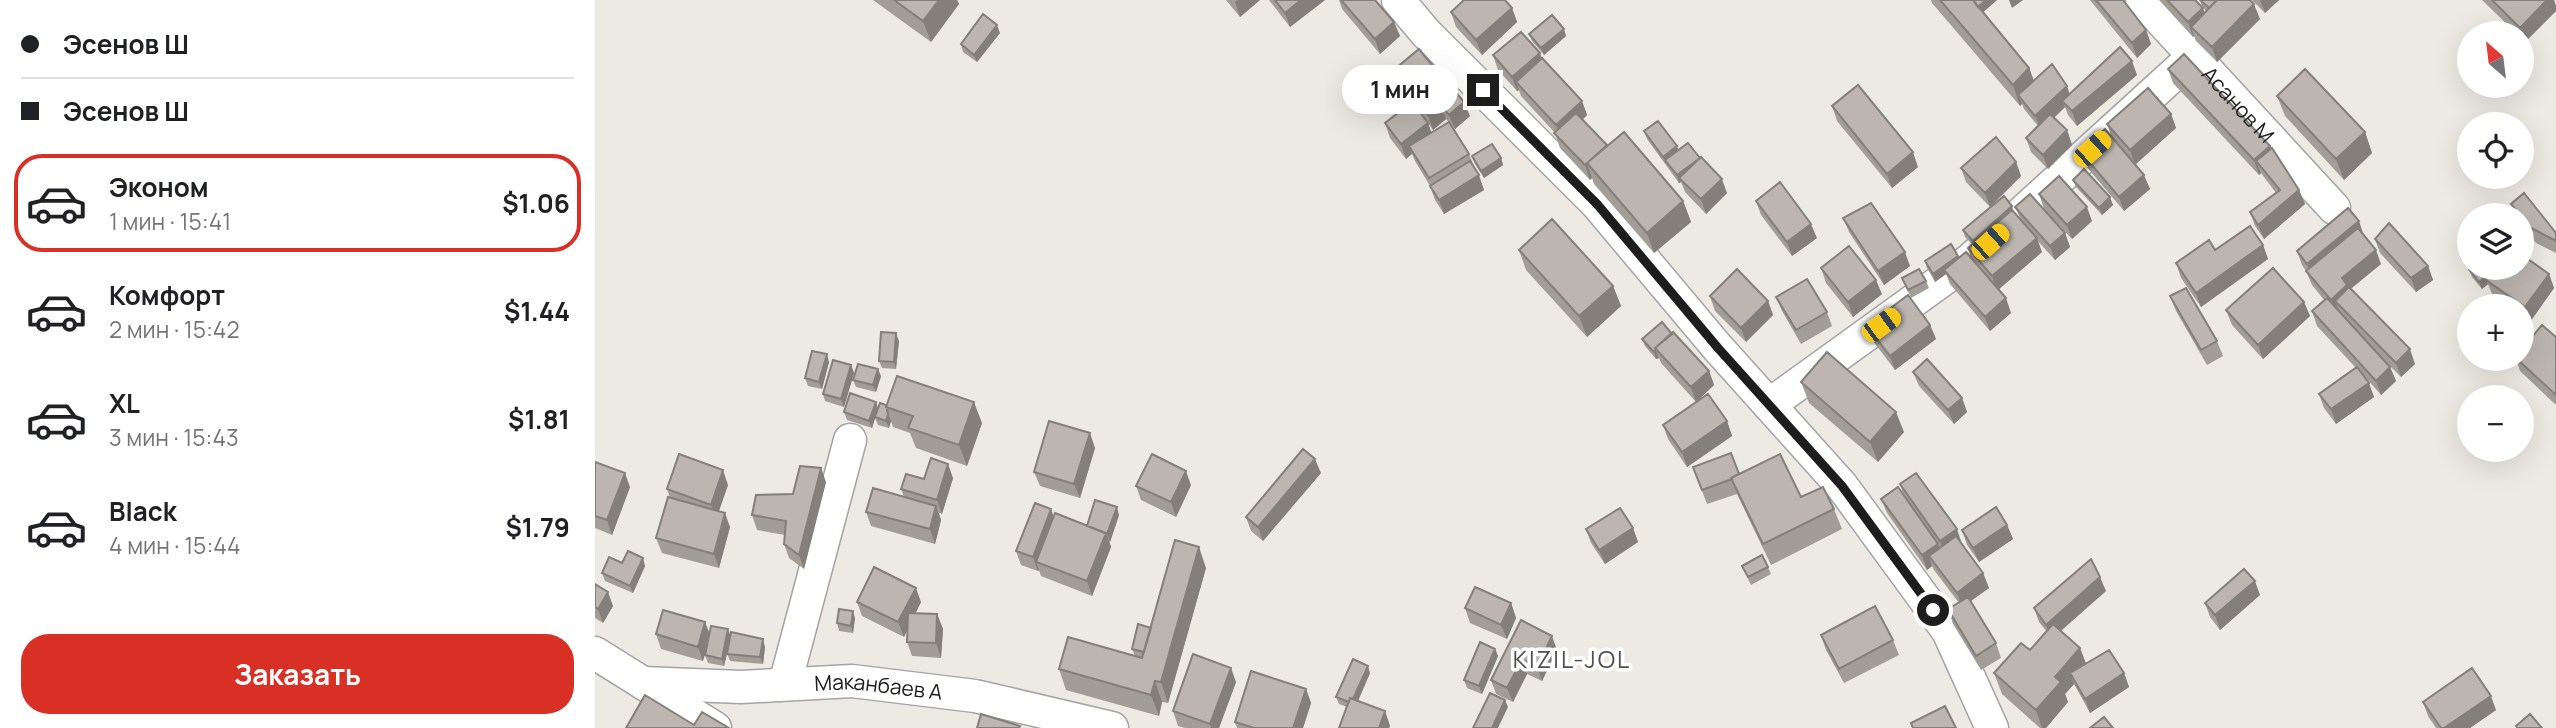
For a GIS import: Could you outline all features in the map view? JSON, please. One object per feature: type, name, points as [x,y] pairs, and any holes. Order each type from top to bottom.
[{"type":"street","points":[[1398,0],[1426,33],[1597,204],[1718,348],[1842,486],[1948,631],[1992,728]]},
{"type":"street","name":"Асанов М","points":[[2142,0],[2334,208]]},
{"type":"street","points":[[1769,405],[1970,260],[2194,56]]},
{"type":"street","points":[[785,684],[850,440]]},
{"type":"street","points":[[595,653],[715,728]]},
{"type":"street","name":"Маканбаев А","points":[[643,683],[741,687],[852,681],[975,696],[1112,728]]},
{"type":"building","points":[[894,0],[939,0],[923,21]]},
{"type":"building","points":[[1275,0],[1301,0],[1285,13]]},
{"type":"building","points":[[1341,0],[1375,0],[1394,22],[1375,39]]},
{"type":"building","points":[[1464,0],[1505,0],[1512,8],[1476,40],[1451,12]]},
{"type":"building","points":[[1940,0],[1973,0],[2029,68],[2013,85]]},
{"type":"building","points":[[1973,0],[1986,0],[1978,7]]},
{"type":"building","points":[[2096,0],[2123,0],[2146,30],[2132,43]]},
{"type":"building","points":[[2167,0],[2195,0],[2203,8],[2188,22]]},
{"type":"building","points":[[2200,0],[2217,0],[2209,8]]},
{"type":"building","points":[[2217,0],[2250,0],[2254,4],[2212,47],[2191,27]]},
{"type":"building","points":[[2492,0],[2547,0],[2527,21],[2513,21]]},
{"type":"building","points":[[983,14],[997,25],[974,55],[961,44]]},
{"type":"building","points":[[1552,15],[1564,29],[1541,48],[1529,34]]},
{"type":"building","points":[[1521,32],[1540,53],[1512,77],[1493,55]]},
{"type":"building","points":[[2120,47],[2132,61],[2072,111],[2062,101]]},
{"type":"building","points":[[1419,49],[1437,71],[1401,101],[1383,79]]},
{"type":"building","points":[[2184,54],[2270,146],[2254,160],[2168,69]]},
{"type":"building","points":[[1542,58],[1582,101],[1556,125],[1516,82]]},
{"type":"building","points":[[2052,64],[2067,86],[2035,116],[2018,95]]},
{"type":"building","points":[[2305,69],[2365,132],[2336,159],[2277,96]]},
{"type":"building","points":[[1442,76],[1464,102],[1449,115],[1441,105],[1428,115],[1414,99]]},
{"type":"building","points":[[1858,85],[1913,152],[1887,174],[1832,106]]},
{"type":"building","points":[[2148,88],[2171,114],[2130,150],[2107,124]]},
{"type":"building","points":[[1412,102],[1428,123],[1401,144],[1385,123]]},
{"type":"building","points":[[1576,113],[1607,145],[1585,165],[1554,133]]},
{"type":"building","points":[[2050,114],[2067,130],[2043,155],[2026,138]]},
{"type":"building","points":[[1658,121],[1677,146],[1663,157],[1644,131]]},
{"type":"building","points":[[1449,122],[1469,154],[1429,178],[1409,146]]},
{"type":"building","points":[[2105,129],[2144,175],[2119,197],[2080,151]]},
{"type":"building","points":[[1624,132],[1683,201],[1647,233],[1587,163]]},
{"type":"building","points":[[1996,137],[2016,162],[1985,193],[1961,168]]},
{"type":"building","points":[[1688,143],[1700,158],[1677,175],[1665,160]]},
{"type":"building","points":[[1492,144],[1501,158],[1481,171],[1472,156]]},
{"type":"building","points":[[2272,148],[2299,190],[2258,225],[2250,212],[2280,190],[2256,161]]},
{"type":"building","points":[[1701,157],[1722,179],[1701,199],[1679,178]]},
{"type":"building","points":[[1470,161],[1479,175],[1439,200],[1430,186]]},
{"type":"building","points":[[2084,169],[2110,197],[2099,208],[2073,180]]},
{"type":"building","points":[[2059,176],[2087,207],[2067,225],[2039,194]]},
{"type":"building","points":[[1780,182],[1811,224],[1787,242],[1756,201]]},
{"type":"building","points":[[2524,193],[2532,203],[2512,203]]},
{"type":"building","points":[[2030,194],[2065,233],[2050,246],[2015,207]]},
{"type":"building","points":[[2004,196],[2012,206],[1973,241],[1963,230]]},
{"type":"building","points":[[1871,203],[1905,252],[1878,271],[1843,218]]},
{"type":"building","points":[[2534,206],[2556,233],[2556,241],[2534,230]]},
{"type":"building","points":[[2348,208],[2359,221],[2307,264],[2297,251]]},
{"type":"building","points":[[2012,210],[2037,238],[1992,276],[1968,248]]},
{"type":"building","points":[[1552,219],[1613,286],[1579,316],[1519,250]]},
{"type":"building","points":[[2389,223],[2428,266],[2411,278],[2375,239]]},
{"type":"building","points":[[2250,226],[2263,245],[2196,293],[2176,263],[2209,240],[2215,250]]},
{"type":"building","points":[[2358,228],[2376,250],[2342,278],[2347,285],[2331,300],[2306,271]]},
{"type":"building","points":[[1951,244],[1958,256],[1933,274],[1925,261]]},
{"type":"building","points":[[1849,246],[1876,280],[1848,302],[1821,268]]},
{"type":"building","points":[[1966,252],[2006,298],[1985,317],[1944,270]]},
{"type":"building","points":[[2534,263],[2549,274],[2534,295],[2506,294],[2486,280],[2534,280]]},
{"type":"building","points":[[2273,268],[2304,302],[2258,345],[2226,310]]},
{"type":"building","points":[[1737,269],[1768,301],[1741,328],[1710,296]]},
{"type":"building","points":[[1919,269],[1926,281],[1908,290],[1902,278]]},
{"type":"building","points":[[1807,279],[1827,312],[1796,330],[1776,297]]},
{"type":"building","points":[[2349,287],[2410,349],[2396,363],[2335,301]]},
{"type":"building","points":[[2186,288],[2217,341],[2201,350],[2170,296]]},
{"type":"building","points":[[1908,295],[1930,325],[1890,356],[1867,326]]},
{"type":"building","points":[[2327,298],[2390,367],[2376,381],[2312,311]]},
{"type":"building","points":[[1662,322],[1672,334],[1655,348],[1654,352],[1642,339]]},
{"type":"building","points":[[2542,325],[2556,337],[2556,395],[2530,371],[2534,371],[2534,335]]},
{"type":"building","points":[[881,332],[896,333],[894,362],[879,361]]},
{"type":"building","points":[[1673,332],[1709,371],[1691,387],[1655,348]]},
{"type":"building","points":[[812,351],[827,354],[819,382],[805,378]]},
{"type":"building","points":[[1827,352],[1896,412],[1870,442],[1801,382]]},
{"type":"building","points":[[1927,359],[1962,398],[1948,410],[1913,372]]},
{"type":"building","points":[[833,360],[851,365],[841,399],[823,394]]},
{"type":"building","points":[[858,364],[878,369],[873,385],[853,380]]},
{"type":"building","points":[[2357,367],[2369,383],[2331,409],[2319,394]]},
{"type":"building","points":[[897,376],[974,402],[959,445],[908,428],[913,416],[886,407]]},
{"type":"building","points":[[850,393],[876,402],[869,421],[844,412]]},
{"type":"building","points":[[1708,394],[1727,421],[1682,452],[1663,425]]},
{"type":"building","points":[[880,403],[886,405],[886,421],[875,417]]},
{"type":"building","points":[[1049,421],[1090,433],[1074,484],[1034,472]]},
{"type":"building","points":[[1303,449],[1315,459],[1258,527],[1246,517]]},
{"type":"building","points":[[1731,453],[1739,474],[1702,490],[1693,467]]},
{"type":"building","points":[[679,454],[723,470],[711,505],[667,489]]},
{"type":"building","points":[[1152,454],[1186,471],[1171,502],[1136,486]]},
{"type":"building","points":[[1780,454],[1801,497],[1823,487],[1834,509],[1763,544],[1731,478]]},
{"type":"building","points":[[931,458],[948,464],[937,500],[901,489],[906,474],[924,479]]},
{"type":"building","points":[[595,462],[625,473],[607,520],[595,516]]},
{"type":"building","points":[[800,466],[821,468],[799,555],[784,544],[786,521],[752,515],[756,495],[793,494]]},
{"type":"building","points":[[1916,473],[1957,529],[1940,541],[1900,484]]},
{"type":"building","points":[[1898,487],[1938,544],[1922,555],[1881,499]]},
{"type":"building","points":[[873,488],[936,506],[930,529],[866,512]]},
{"type":"building","points":[[668,497],[725,513],[714,554],[656,538]]},
{"type":"building","points":[[1095,500],[1117,507],[1107,534],[1087,526]]},
{"type":"building","points":[[1035,503],[1051,509],[1033,557],[1016,551]]},
{"type":"building","points":[[1996,507],[2007,525],[1973,548],[1962,530]]},
{"type":"building","points":[[1620,508],[1633,528],[1599,550],[1586,529]]},
{"type":"building","points":[[1055,513],[1106,533],[1087,581],[1036,562]]},
{"type":"building","points":[[1956,536],[1983,573],[1957,593],[1929,556]]},
{"type":"building","points":[[1175,540],[1199,547],[1161,682],[1155,681],[1151,695],[1059,669],[1068,637],[1142,658]]},
{"type":"building","points":[[628,551],[643,558],[630,586],[602,573],[609,557],[622,563]]},
{"type":"building","points":[[1762,555],[1768,567],[1748,577],[1742,566]]},
{"type":"building","points":[[2091,559],[2100,577],[2046,625],[2034,608]]},
{"type":"building","points":[[874,567],[916,588],[898,622],[857,602]]},
{"type":"building","points":[[2244,569],[2255,581],[2215,615],[2205,603]]},
{"type":"building","points":[[595,584],[608,592],[598,609],[595,607]]},
{"type":"building","points":[[1475,587],[1511,603],[1501,625],[1465,608]]},
{"type":"building","points":[[1968,597],[1996,643],[1976,656],[1948,609]]},
{"type":"building","points":[[1875,606],[1893,640],[1839,669],[1821,635]]},
{"type":"building","points":[[839,609],[853,611],[851,626],[837,623]]},
{"type":"building","points":[[663,610],[705,622],[698,647],[656,634]]},
{"type":"building","points":[[908,613],[937,614],[936,643],[907,642]]},
{"type":"building","points":[[1521,620],[1552,636],[1537,667],[1522,659],[1507,688],[1491,680]]},
{"type":"building","points":[[1138,624],[1151,628],[1144,652],[1132,649]]},
{"type":"building","points":[[2053,624],[2080,648],[2055,677],[2061,682],[2036,710],[1994,673],[2021,643],[2030,650]]},
{"type":"building","points":[[711,626],[728,629],[722,659],[705,655]]},
{"type":"building","points":[[731,632],[763,639],[760,657],[727,654]]},
{"type":"building","points":[[1480,642],[1495,649],[1479,686],[1464,680]]},
{"type":"building","points":[[2109,650],[2124,673],[2085,699],[2070,673]]},
{"type":"building","points":[[1193,654],[1231,668],[1210,724],[1173,711]]},
{"type":"building","points":[[1353,659],[1368,666],[1353,699],[1350,698],[1349,702],[1336,697]]},
{"type":"building","points":[[2472,668],[2491,696],[2441,728],[2423,702]]},
{"type":"building","points":[[1251,671],[1306,689],[1293,728],[1254,728],[1235,722]]},
{"type":"building","points":[[1490,693],[1505,700],[1492,728],[1473,728]]},
{"type":"building","points":[[645,695],[694,725],[702,712],[729,728],[626,728]]},
{"type":"building","points":[[1350,698],[1385,711],[1379,728],[1339,728]]},
{"type":"building","points":[[1945,706],[1956,728],[1913,728],[1911,723]]},
{"type":"building","points":[[981,714],[1020,726],[977,728]]},
{"type":"building","points":[[2530,714],[2542,728],[2516,726]]},
{"type":"building","points":[[2104,717],[2113,728],[2090,728]]},
{"type":"district","name":"KIZIL-JOL","points":[[1572,658]]},
{"type":"route","points":[[1483,90],[1597,204],[1718,348],[1842,486],[1933,610]]}]
